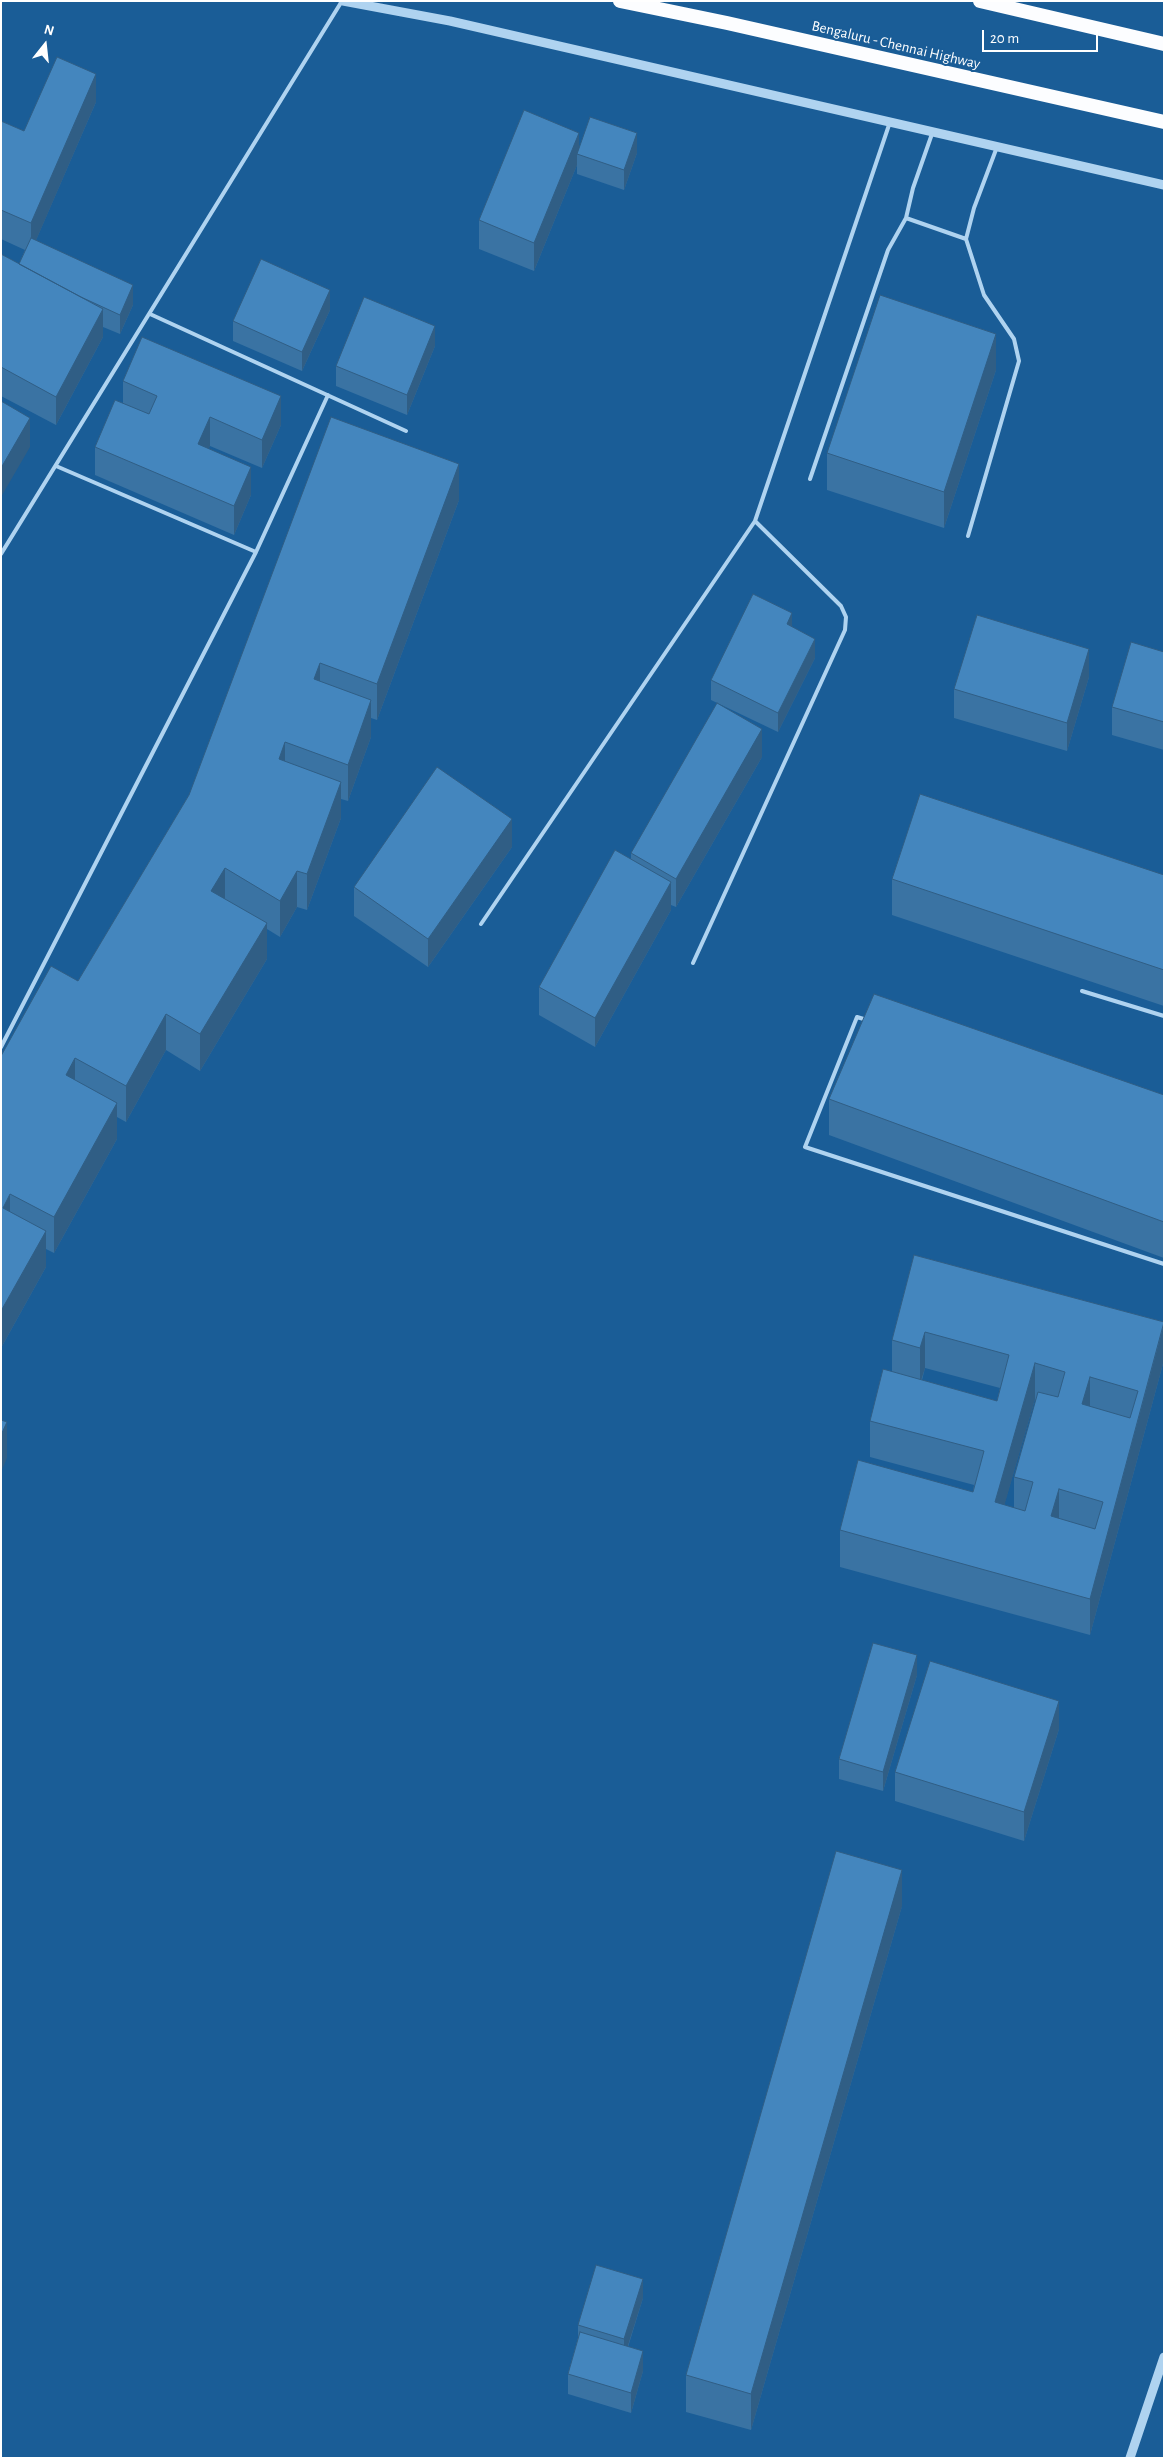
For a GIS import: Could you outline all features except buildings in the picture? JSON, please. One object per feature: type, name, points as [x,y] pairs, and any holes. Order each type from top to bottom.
[{"type":"highway","name":"Bengaluru - Chennai Highway","points":[[620,1],[1164,122]]},
{"type":"highway","points":[[980,1],[1164,44]]},
{"type":"street","points":[[342,1],[450,21],[1164,185]]},
{"type":"street","points":[[1130,2458],[1164,2357]]},
{"type":"lane","points":[[1,554],[342,1]]},
{"type":"lane","points":[[481,924],[755,521],[890,122]]},
{"type":"lane","points":[[810,479],[888,250],[906,218],[913,188],[933,132]]},
{"type":"lane","points":[[968,536],[1020,361],[1014,339],[984,295],[966,239],[974,208],[997,146]]},
{"type":"lane","points":[[906,218],[966,239]]},
{"type":"lane","points":[[150,314],[406,431]]},
{"type":"lane","points":[[1,1047],[256,552],[328,395]]},
{"type":"lane","points":[[56,466],[256,552]]},
{"type":"lane","points":[[693,963],[845,630],[846,617],[841,606],[755,521]]},
{"type":"lane","points":[[1082,991],[1164,1016]]},
{"type":"lane","points":[[876,1023],[857,1017],[805,1146],[1164,1264]]}]
